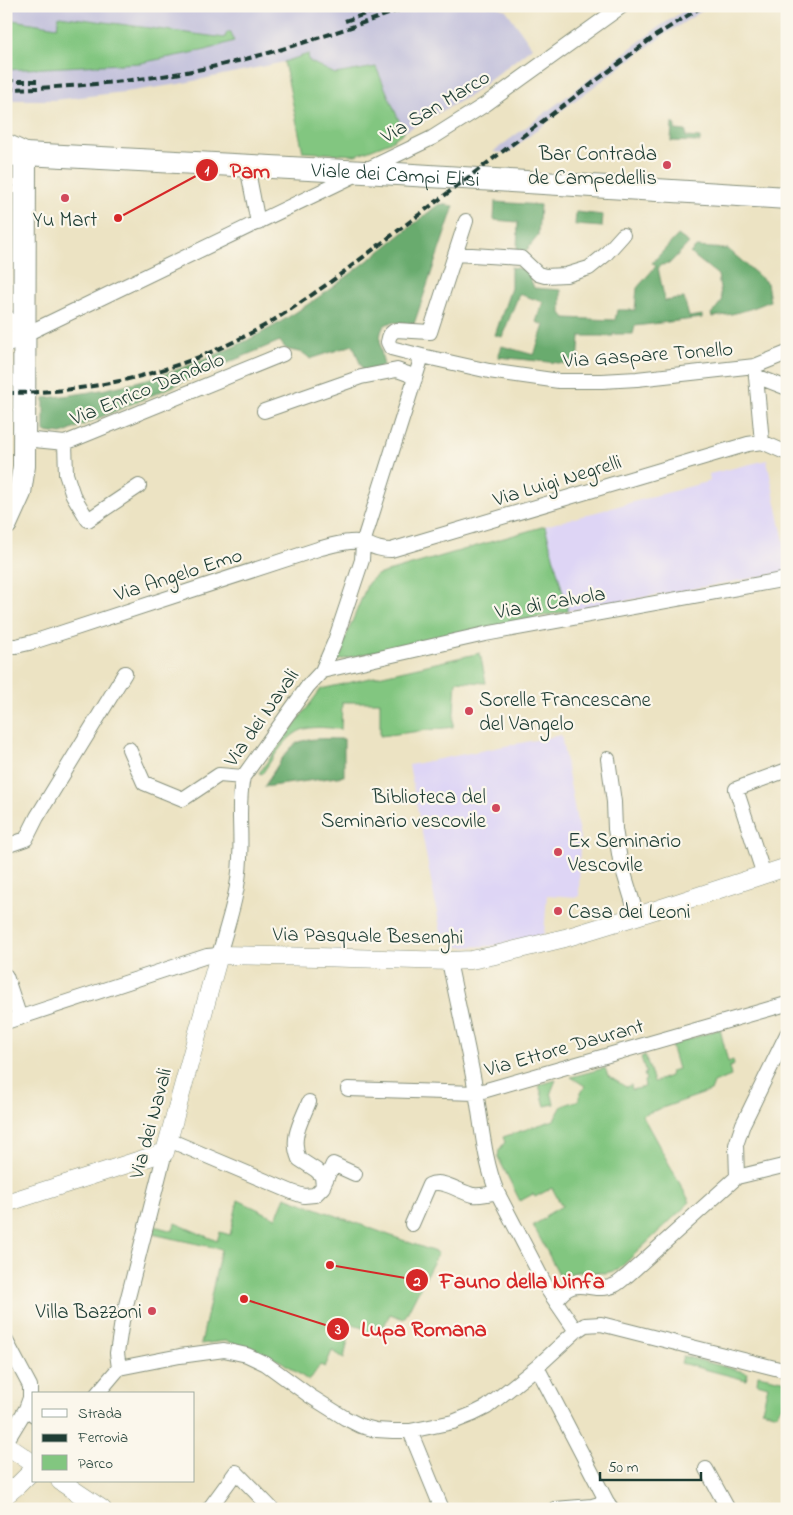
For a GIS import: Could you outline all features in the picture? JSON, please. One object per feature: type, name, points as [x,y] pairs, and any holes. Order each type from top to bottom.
[{"type":"main road","name":"Viale dei Campi Elisi","points":[[13,153],[787,198]]},
{"type":"main road","points":[[6,524],[20,493],[24,466],[24,440],[15,340],[24,199],[13,153]]},
{"type":"main road","points":[[24,199],[41,173],[67,156]]},
{"type":"street","name":"Via San Marco","points":[[15,340],[432,138],[538,68],[622,6]]},
{"type":"street","points":[[247,166],[258,222]]},
{"type":"street","points":[[422,356],[391,348],[388,342],[390,335],[396,330],[430,332],[466,221]]},
{"type":"street","points":[[456,254],[521,258],[538,274],[545,276],[566,275],[589,268],[605,255],[623,235]]},
{"type":"street","points":[[6,316],[15,340]]},
{"type":"street","name":"Via Gaspare Tonello","points":[[422,356],[489,371],[559,381],[602,381],[756,371],[787,352]]},
{"type":"street","name":"Via Enrico Dandolo","points":[[24,440],[65,443],[282,354]]},
{"type":"street","name":"Via dei Navali","points":[[119,1368],[117,1354],[122,1321],[167,1146],[234,904],[240,858],[239,792],[242,778],[308,686],[322,670],[335,641],[362,560],[363,543],[422,356]]},
{"type":"street","points":[[264,411],[361,377],[397,370],[415,379]]},
{"type":"street","points":[[756,371],[787,388]]},
{"type":"street","points":[[756,371],[762,442],[787,453]]},
{"type":"street","name":"Via Luigi Negrelli","points":[[363,543],[381,550],[391,550],[740,446],[762,442]]},
{"type":"street","points":[[65,443],[66,474],[73,495],[88,520],[138,486]]},
{"type":"street","name":"Via Angelo Emo","points":[[6,646],[16,646],[32,642],[321,548],[341,543],[363,543]]},
{"type":"street","name":"Via di Calvola","points":[[322,670],[485,634],[787,579]]},
{"type":"street","points":[[6,846],[26,839],[37,817],[125,673]]},
{"type":"street","points":[[129,749],[144,783],[183,799],[219,775],[242,778]]},
{"type":"street","points":[[608,759],[620,860],[637,916]]},
{"type":"street","points":[[764,875],[736,789],[787,770]]},
{"type":"street","name":"Via Pasquale Besenghi","points":[[6,1022],[208,956],[318,956],[449,961],[471,960],[564,938],[787,867]]},
{"type":"street","points":[[449,961],[476,1093],[487,1162],[497,1192],[548,1290],[576,1331]]},
{"type":"street","points":[[6,976],[20,1018]]},
{"type":"street","name":"Via Ettore Daurant","points":[[348,1089],[476,1093],[746,1015],[787,1005]]},
{"type":"street","points":[[737,1177],[736,1145],[743,1124],[787,1034]]},
{"type":"street","points":[[309,1102],[294,1143],[299,1159],[320,1173],[323,1187]]},
{"type":"street","points":[[6,1203],[167,1146],[298,1195],[309,1197],[315,1196],[323,1187],[333,1164],[355,1174]]},
{"type":"street","points":[[556,1301],[562,1292],[569,1287],[584,1285],[605,1288],[615,1285],[737,1177],[787,1165]]},
{"type":"street","points":[[412,1224],[429,1185],[434,1182],[443,1183],[476,1195],[497,1192]]},
{"type":"street","points":[[99,1392],[119,1368],[180,1356],[224,1350],[246,1355],[266,1364],[310,1396],[361,1426],[393,1432],[410,1431],[453,1422],[487,1407],[500,1398],[576,1331],[585,1325],[601,1324],[787,1370]]},
{"type":"street","points":[[6,1341],[30,1386],[30,1412],[6,1443],[32,1462]]},
{"type":"street","points":[[537,1366],[609,1506],[555,1509]]},
{"type":"street","points":[[410,1431],[442,1509]]},
{"type":"street","points":[[706,1469],[728,1509]]},
{"type":"street","points":[[6,1495],[32,1471]]},
{"type":"street","points":[[209,1509],[236,1472],[272,1509]]},
{"type":"street","points":[[62,1482],[102,1509]]},
{"type":"shaded area","points":[[6,6],[495,6],[506,10],[532,47],[471,95],[404,132],[376,67],[334,74],[309,61],[307,54],[284,62],[179,84],[54,100],[6,100],[6,70],[140,62],[206,50],[233,41],[227,32],[225,38],[59,16],[58,27],[35,24],[6,19]]},
{"type":"shaded area","points":[[691,6],[710,6],[664,35],[562,110],[508,153],[493,152],[656,29]]},
{"type":"shaded area","points":[[767,460],[787,556],[787,572],[568,611],[545,526],[710,481],[709,474]]},
{"type":"shaded area","points":[[561,735],[580,838],[579,897],[547,895],[544,934],[491,946],[455,947],[453,933],[441,933],[409,765]]},
{"type":"green space","points":[[59,16],[225,38],[227,32],[231,32],[234,41],[206,50],[140,63],[6,70],[6,19],[57,27]]},
{"type":"green space","points":[[308,54],[309,61],[335,74],[376,67],[404,132],[390,142],[356,155],[303,152],[284,62]]},
{"type":"green space","points":[[672,124],[675,124],[675,130],[686,131],[686,137],[700,138],[700,142],[671,141]]},
{"type":"green space","points":[[495,202],[540,205],[538,236],[525,252],[517,252],[518,222],[494,220]]},
{"type":"green space","points":[[439,204],[454,206],[414,324],[390,323],[382,329],[380,342],[384,366],[363,371],[353,345],[310,359],[305,354],[286,349],[280,341],[62,434],[44,432],[44,398],[74,395],[133,383],[192,365],[247,340],[274,326],[317,298],[359,268]]},
{"type":"green space","points":[[576,212],[603,215],[602,227],[575,225]]},
{"type":"green space","points":[[678,235],[689,243],[669,264],[661,265],[658,268],[665,301],[684,298],[689,317],[702,315],[702,318],[635,326],[633,334],[580,336],[578,365],[498,357],[502,346],[534,355],[544,325],[536,322],[543,302],[519,294],[502,337],[495,335],[511,288],[511,267],[527,270],[534,288],[561,290],[561,313],[565,318],[615,320],[617,310],[635,310],[637,288],[656,266],[652,263]]},
{"type":"green space","points":[[696,247],[728,249],[767,283],[770,301],[741,312],[712,317],[711,314],[722,301],[718,275],[690,253]]},
{"type":"green space","points":[[545,526],[568,611],[401,645],[336,661],[368,583],[377,575]]},
{"type":"green space","points":[[480,653],[486,683],[456,681],[453,727],[380,736],[380,702],[342,702],[341,729],[323,727],[305,729],[298,732],[280,748],[262,774],[259,773],[321,689]]},
{"type":"green space","points":[[314,739],[344,739],[344,776],[264,787],[283,757],[297,743]]},
{"type":"green space","points":[[720,1029],[728,1062],[733,1060],[734,1065],[729,1067],[731,1076],[714,1083],[711,1091],[642,1115],[690,1202],[618,1270],[605,1273],[577,1272],[560,1276],[533,1225],[562,1206],[552,1188],[535,1197],[533,1194],[520,1201],[498,1157],[499,1150],[505,1142],[503,1137],[554,1120],[562,1106],[579,1100],[585,1086],[571,1077],[605,1068],[608,1076],[626,1087],[631,1085],[632,1090],[645,1087],[644,1081],[646,1080],[644,1074],[646,1073],[641,1057],[645,1055],[654,1082],[670,1076],[671,1071],[678,1069],[671,1045]]},
{"type":"green space","points":[[556,1080],[551,1092],[554,1104],[545,1106],[539,1085]]},
{"type":"green space","points":[[285,1197],[438,1253],[404,1319],[390,1314],[379,1336],[352,1323],[344,1358],[332,1351],[325,1367],[320,1365],[309,1381],[282,1362],[251,1348],[225,1341],[201,1344],[221,1249],[152,1234],[154,1226],[173,1231],[175,1223],[217,1241],[220,1232],[230,1235],[238,1200],[276,1218]]},
{"type":"green space","points":[[683,1356],[748,1373],[746,1380],[681,1363]]},
{"type":"green space","points":[[758,1375],[787,1381],[787,1402],[779,1409],[777,1414],[762,1410],[768,1386],[757,1383]]},
{"type":"railway","points":[[345,21],[388,6]]},
{"type":"railway","points":[[6,89],[108,83],[169,75],[230,63],[291,46],[410,6]]},
{"type":"railway","points":[[6,393],[73,389],[106,384],[138,376],[202,356],[262,327],[329,283],[655,36],[703,6]]},
{"type":"railway","points":[[6,81],[37,81]]},
{"type":"place","name":"Bar Contrada de Campedellis","points":[[667,165]]},
{"type":"place","name":"Yu Mart","points":[[65,198]]},
{"type":"place","name":"Pam","points":[[118,218]]},
{"type":"place","name":"Sorelle Francescane del Vangelo","points":[[469,711]]},
{"type":"place","name":"Biblioteca del Seminario vescovile","points":[[496,808]]},
{"type":"place","name":"Ex Seminario Vescovile","points":[[558,852]]},
{"type":"place","name":"Casa dei Leoni","points":[[558,911]]},
{"type":"place","name":"Fauno della Ninfa","points":[[330,1265]]},
{"type":"place","name":"Lupa Romana","points":[[244,1299]]},
{"type":"place","name":"Villa Bazzoni","points":[[152,1311]]}]
